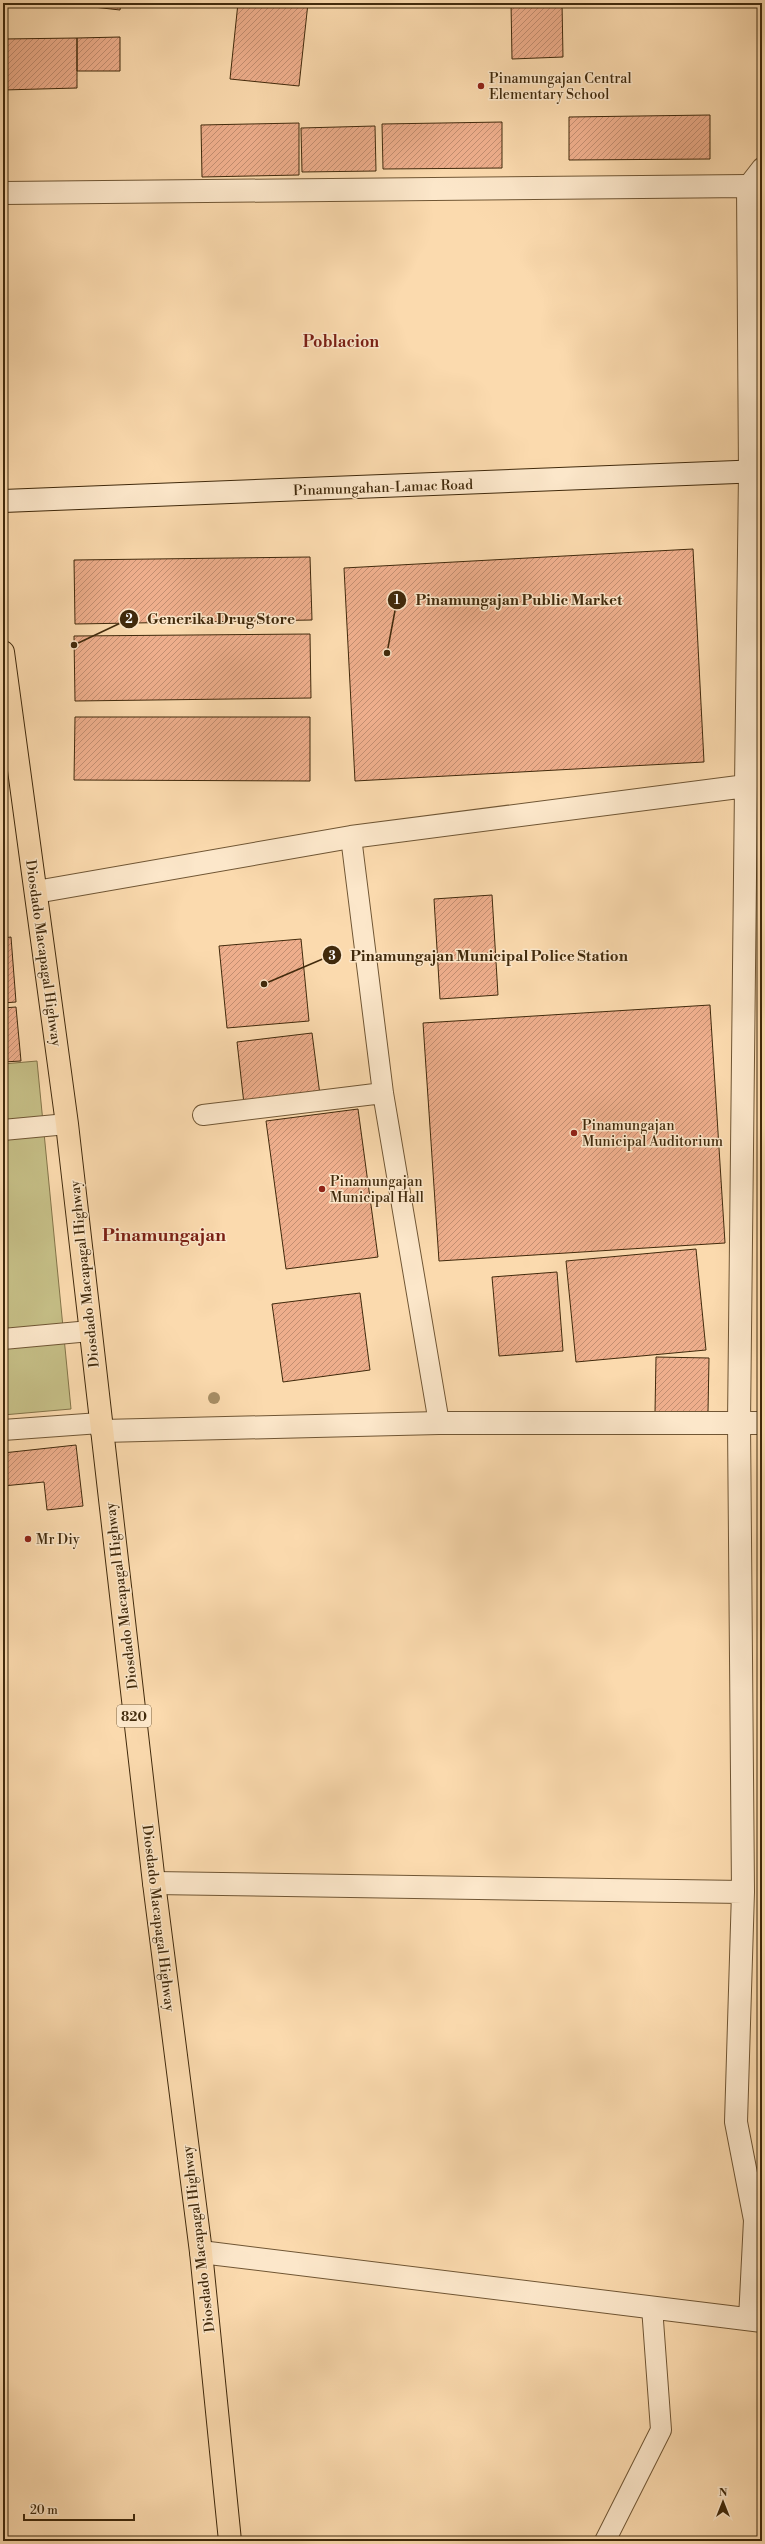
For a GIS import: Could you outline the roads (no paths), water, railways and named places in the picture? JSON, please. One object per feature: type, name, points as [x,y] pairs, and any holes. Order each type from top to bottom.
[{"type":"highway","name":"Diosdado Macapagal Highway","points":[[3,652],[66,1124],[154,1883],[201,2252],[230,2541]]},
{"type":"street","points":[[3,193],[748,186],[756,472],[746,786],[739,1423],[743,1892],[736,2122],[755,2220],[756,2320],[201,2252]]},
{"type":"street","name":"Pinamungahan-Lamac Road","points":[[3,501],[756,472]]},
{"type":"street","points":[[36,892],[351,837],[746,786]]},
{"type":"street","points":[[101,1427],[439,1423],[762,1423]]},
{"type":"street","points":[[154,1883],[743,1892]]},
{"type":"lane","points":[[748,186],[762,168]]},
{"type":"lane","points":[[351,837],[383,1093],[439,1423]]},
{"type":"lane","points":[[203,1115],[383,1093]]},
{"type":"lane","points":[[3,1130],[66,1124]]},
{"type":"lane","points":[[3,1339],[90,1331]]},
{"type":"lane","points":[[3,1430],[101,1427]]},
{"type":"lane","points":[[605,2541],[661,2430],[652,2307]]},
{"type":"place","name":"Pinamungajan Central Elementary School","points":[[481,86]]},
{"type":"place","name":"Generika Drug Store","points":[[74,645]]},
{"type":"place","name":"Pinamungajan Public Market","points":[[387,653]]},
{"type":"place","name":"Pinamungajan Municipal Police Station","points":[[264,984]]},
{"type":"place","name":"Pinamungajan Municipal Auditorium","points":[[574,1133]]},
{"type":"place","name":"Pinamungajan Municipal Hall","points":[[322,1189]]},
{"type":"place","name":"Mr Diy","points":[[28,1539]]},
{"type":"district","name":"Poblacion","points":[[341,341]]},
{"type":"district","name":"Pinamungajan","points":[[164,1235]]}]
